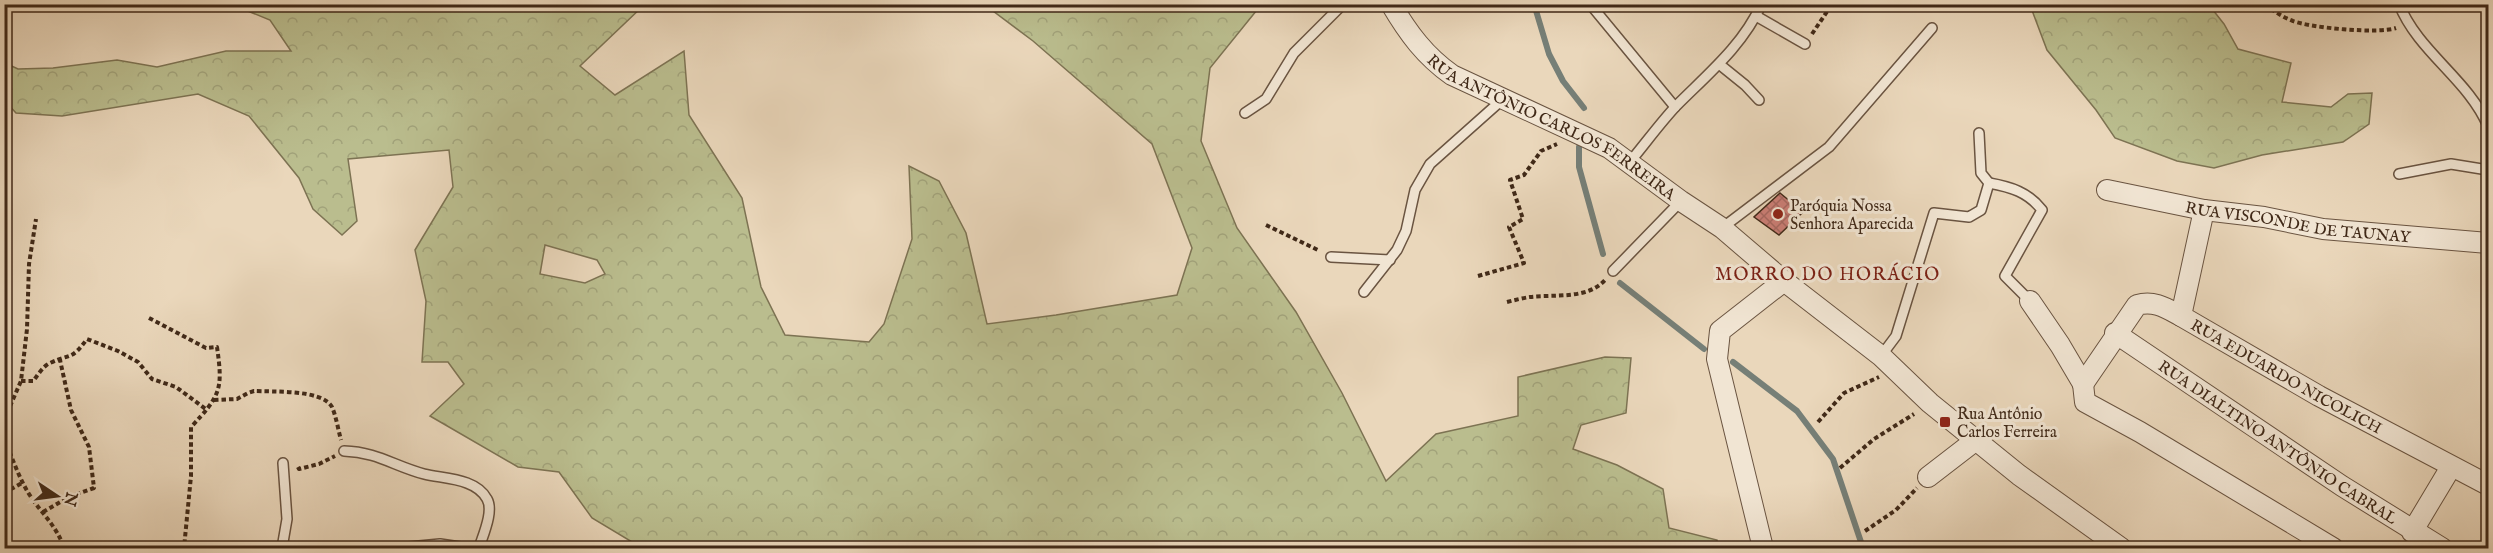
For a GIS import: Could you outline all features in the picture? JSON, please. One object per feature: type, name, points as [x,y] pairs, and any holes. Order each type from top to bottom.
[{"type":"street","name":"RUA ANTÔNIO CARLOS FERREIRA","points":[[1391,4],[1433,62],[1452,75],[1609,148],[1722,228],[1887,363],[1930,403],[2019,475],[2109,543]]},
{"type":"street","name":"RUA VISCONDE DE TAUNAY","points":[[2107,190],[2204,210],[2264,217],[2323,229],[2488,243]]},
{"type":"street","name":"RUA EDUARDO NICOLICH","points":[[2204,210],[2181,316],[2319,396],[2488,485]]},
{"type":"street","points":[[1763,549],[1717,359],[1720,331],[1784,281]]},
{"type":"street","points":[[2030,301],[2083,384],[2085,402],[2140,432],[2332,549]]},
{"type":"street","points":[[2083,384],[2115,333],[2137,305],[2146,302],[2156,303],[2181,316]]},
{"type":"street","name":"RUA DIALTINO ANTÔNIO CABRAL","points":[[2115,333],[2412,532],[2442,549]]},
{"type":"street","points":[[1928,477],[1976,440]]},
{"type":"street","points":[[2412,532],[2451,467]]},
{"type":"lane","points":[[1245,113],[1266,99],[1294,52],[1343,4]]},
{"type":"lane","points":[[1590,4],[1675,107]]},
{"type":"lane","points":[[2399,4],[2408,24],[2466,88],[2482,111],[2488,126]]},
{"type":"lane","points":[[1629,163],[1675,107],[1719,64],[1756,16],[1761,5]]},
{"type":"lane","points":[[1756,16],[1805,44]]},
{"type":"lane","points":[[1722,228],[1829,147],[1932,28]]},
{"type":"lane","points":[[1719,64],[1759,100]]},
{"type":"lane","points":[[1364,292],[1390,260],[1406,231],[1420,177],[1430,164],[1503,99]]},
{"type":"lane","points":[[1979,133],[1981,174],[1989,183],[2022,192],[2033,199],[2042,210],[2005,276],[2030,301]]},
{"type":"lane","points":[[2399,174],[2451,164],[2488,170]]},
{"type":"lane","points":[[1887,363],[1934,213],[1969,217],[1981,210],[1989,183]]},
{"type":"lane","points":[[1612,272],[1681,201]]},
{"type":"lane","points":[[1331,257],[1390,260]]},
{"type":"lane","points":[[344,451],[361,452],[385,458],[423,474],[466,483],[480,490],[488,500],[489,510],[479,549]]},
{"type":"lane","points":[[282,549],[287,519],[283,463]]},
{"type":"lane","points":[[398,549],[440,544],[467,549]]},
{"type":"path","points":[[1805,44],[1832,4]]},
{"type":"path","points":[[2265,4],[2279,15],[2295,22],[2315,26],[2392,30],[2408,24]]},
{"type":"path","points":[[1478,276],[1524,263],[1509,227],[1522,219],[1510,180],[1524,175],[1541,151],[1579,133]]},
{"type":"path","points":[[4,420],[21,381],[29,264],[36,219]]},
{"type":"path","points":[[1266,225],[1331,257]]},
{"type":"path","points":[[1508,302],[1529,297],[1572,295],[1591,289],[1603,282],[1612,272]]},
{"type":"path","points":[[149,318],[206,348],[217,346],[221,375],[219,390],[207,410],[192,427],[191,477],[184,549]]},
{"type":"path","points":[[21,381],[33,381],[44,367],[76,353],[87,339],[118,351],[138,362],[152,378],[176,387],[207,410]]},
{"type":"path","points":[[43,512],[69,497],[94,488],[89,447],[71,410],[60,360]]},
{"type":"path","points":[[1818,422],[1844,393],[1887,363]]},
{"type":"path","points":[[214,400],[237,399],[254,392],[299,392],[327,401],[332,407],[344,451],[319,464],[299,469],[293,456],[283,463]]},
{"type":"path","points":[[1840,468],[1874,438],[1930,403]]},
{"type":"path","points":[[4,438],[22,483],[53,524],[64,549]]},
{"type":"path","points":[[1865,531],[1896,510],[1928,477]]},
{"type":"path","points":[[4,493],[22,483]]},
{"type":"green space","points":[[233,5],[644,5],[580,66],[615,95],[684,51],[689,115],[742,198],[761,287],[785,335],[869,342],[884,324],[912,239],[909,166],[939,181],[966,233],[987,324],[1177,295],[1192,248],[1152,144],[1033,41],[985,5],[1261,5],[1210,68],[1201,141],[1237,228],[1296,312],[1342,393],[1386,481],[1436,434],[1518,416],[1518,377],[1605,357],[1631,358],[1626,413],[1581,425],[1573,449],[1617,465],[1663,489],[1669,528],[1717,540],[1717,548],[642,548],[592,518],[559,472],[518,467],[430,416],[464,384],[448,362],[422,362],[426,301],[415,250],[453,187],[449,150],[348,159],[357,221],[342,235],[313,209],[299,178],[249,116],[198,94],[62,116],[16,113],[5,101],[5,63],[18,69],[53,68],[117,60],[157,67],[226,51],[291,51],[270,20]],"holes":[[[545,245],[597,260],[605,274],[585,283],[540,274]]]},
{"type":"green space","points":[[2030,5],[2209,5],[2224,24],[2238,49],[2291,63],[2282,102],[2331,107],[2348,94],[2372,93],[2369,124],[2343,142],[2262,155],[2214,168],[2177,161],[2115,138],[2096,110],[2047,50]]},
{"type":"building","name":"Paróquia Nossa Senhora Aparecida","points":[[1780,193],[1803,212],[1779,235],[1754,217]]},
{"type":"waterway","points":[[1534,4],[1549,54],[1563,81],[1584,108]]},
{"type":"waterway","points":[[1579,147],[1579,167],[1603,254]]},
{"type":"waterway","points":[[1620,283],[1704,349]]},
{"type":"waterway","points":[[1733,362],[1797,411],[1833,459],[1863,548]]},
{"type":"place","name":"Paróquia Nossa Senhora Aparecida","points":[[1778,214]]},
{"type":"place","name":"Rua Antônio Carlos Ferreira","points":[[1945,422]]},
{"type":"district","name":"MORRO DO HORÁCIO","points":[[1828,274]]}]
